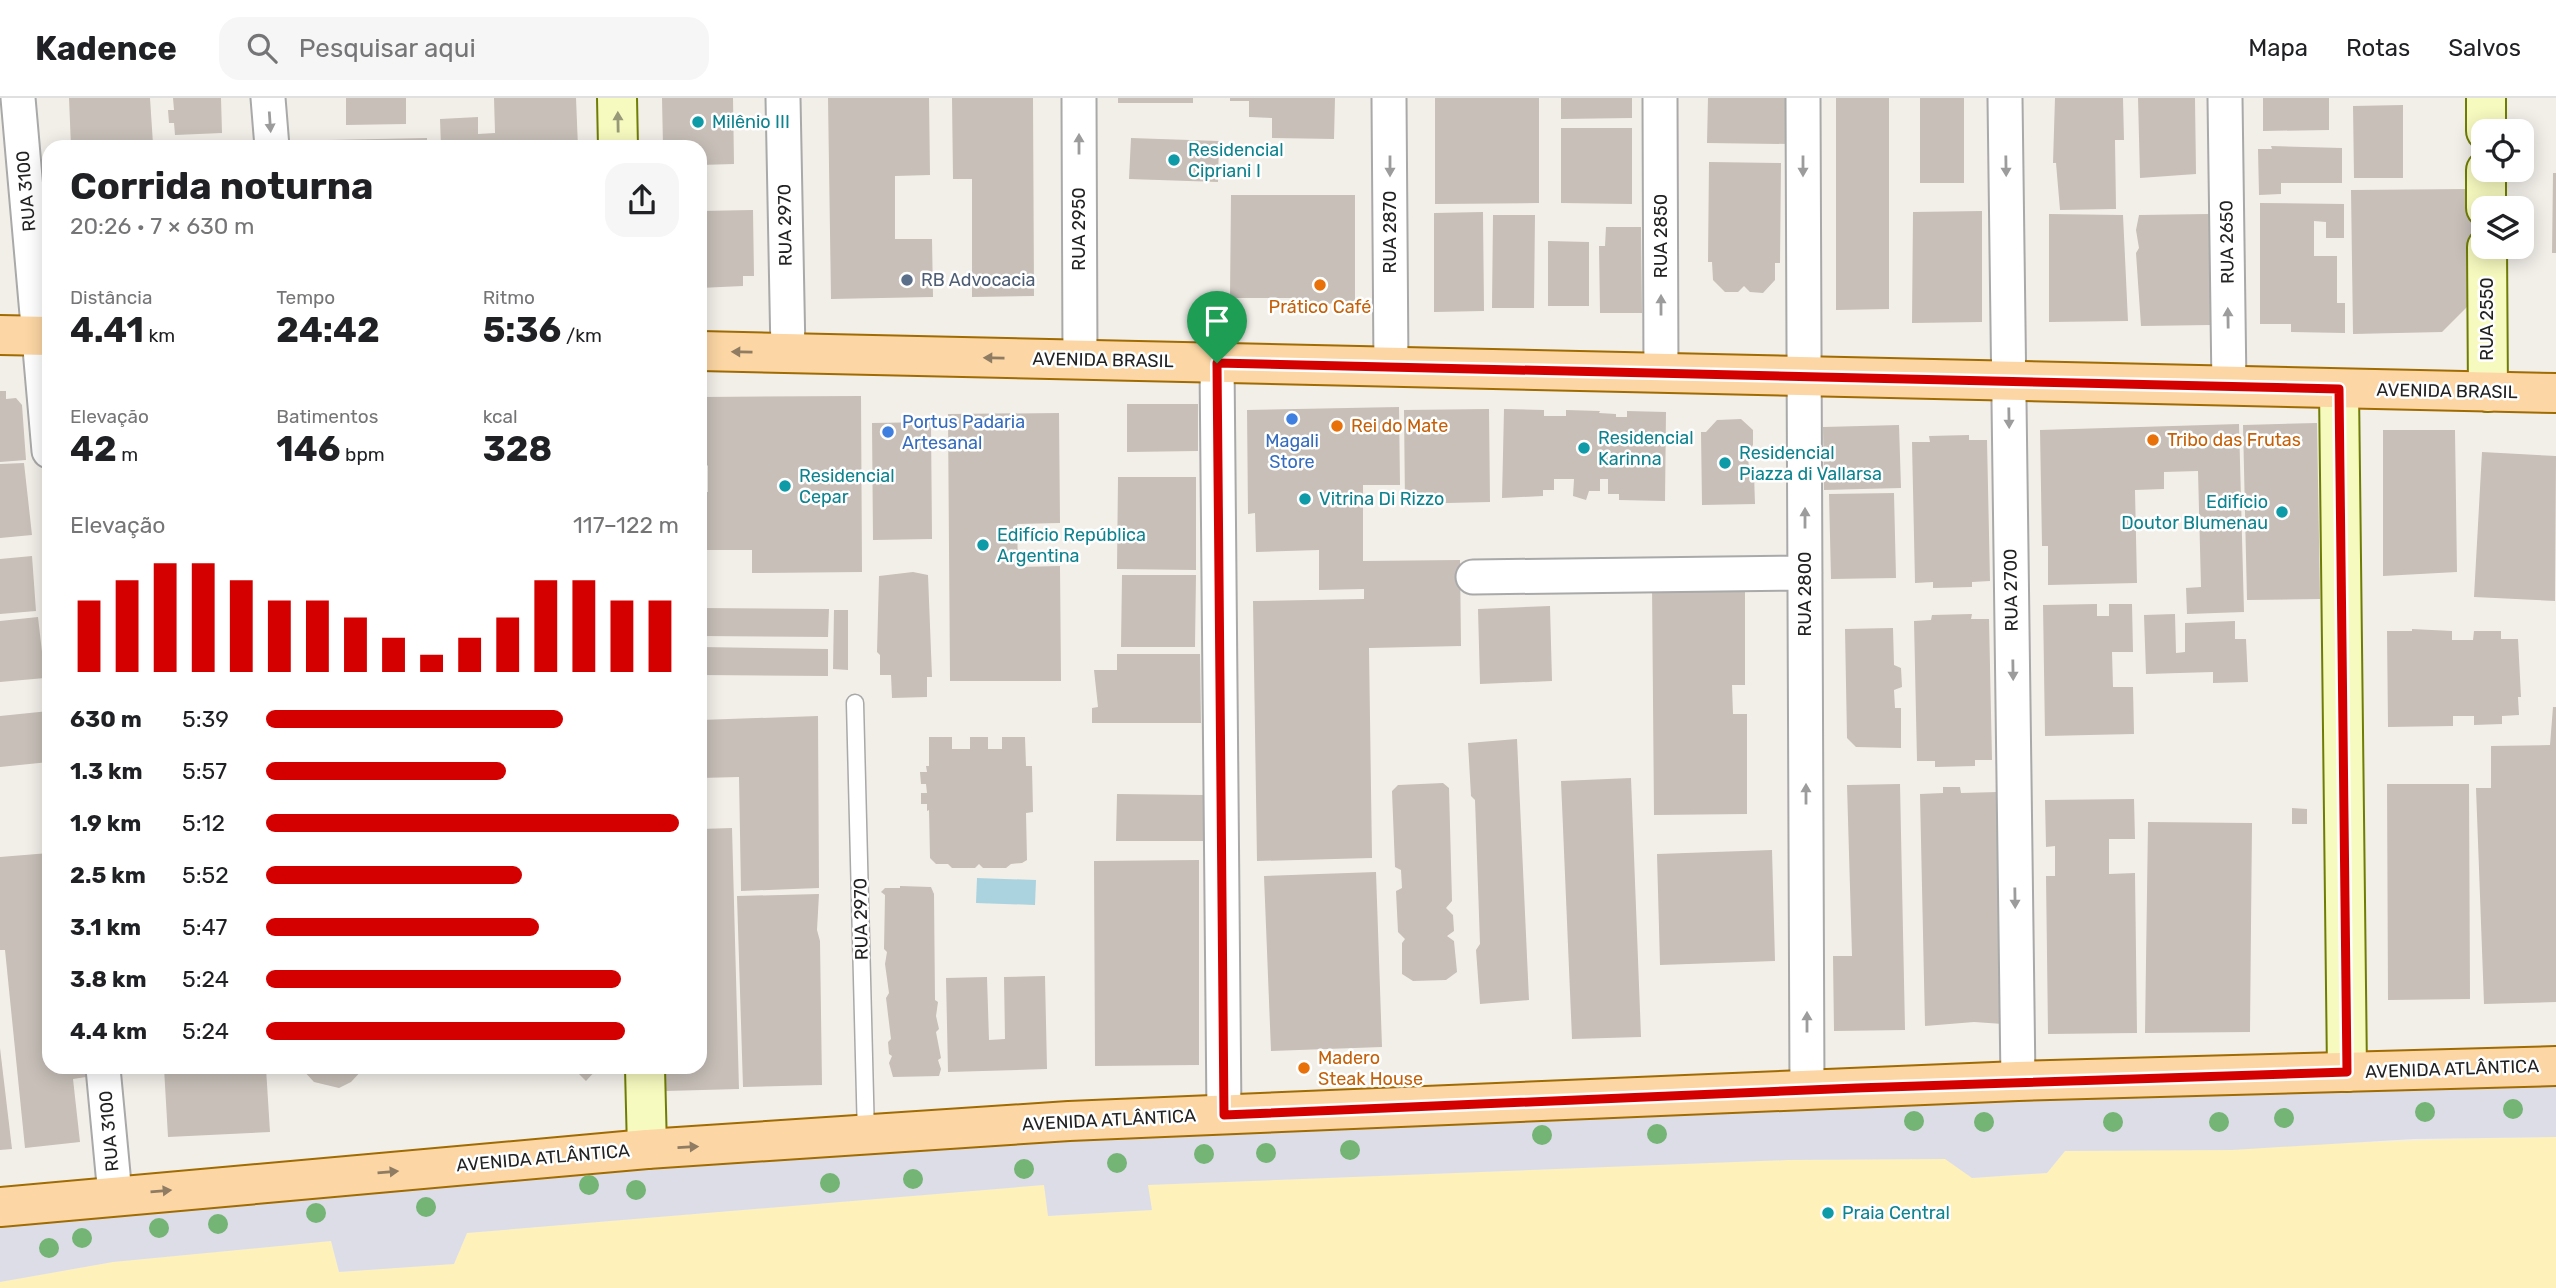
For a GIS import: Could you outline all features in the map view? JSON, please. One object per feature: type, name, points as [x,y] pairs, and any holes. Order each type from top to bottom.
[{"type":"main road","points":[[0,335],[42,336]]},
{"type":"main road","name":"AVENIDA BRASIL","points":[[707,351],[2556,394]]},
{"type":"main road","name":"AVENIDA ATLÂNTICA","points":[[0,1207],[647,1149],[1069,1121],[2018,1082],[2556,1066]]},
{"type":"street","name":"RUA 3100","points":[[18,98],[42,318]]},
{"type":"street","points":[[268,98],[271,140]]},
{"type":"street","points":[[617,98],[618,140]]},
{"type":"street","name":"RUA 2970","points":[[783,98],[788,353]]},
{"type":"street","name":"RUA 2950","points":[[1079,98],[1080,360]]},
{"type":"street","name":"RUA 2870","points":[[1389,98],[1391,367]]},
{"type":"street","name":"RUA 2850","points":[[1660,98],[1661,373]]},
{"type":"street","name":"RUA 2800","points":[[1803,98],[1807,1090]]},
{"type":"street","name":"RUA 2700","points":[[2005,98],[2018,1082]]},
{"type":"street","name":"RUA 2650","points":[[2225,98],[2229,386]]},
{"type":"street","points":[[2486,98],[2486,119]]},
{"type":"street","name":"RUA 2550","points":[[2487,259],[2488,392]]},
{"type":"street","points":[[1217,363],[1224,1115]]},
{"type":"street","points":[[2339,389],[2347,1072]]},
{"type":"street","points":[[1472,577],[1805,573]]},
{"type":"street","name":"RUA 3100","points":[[104,1074],[115,1195]]},
{"type":"street","points":[[645,1074],[647,1149]]},
{"type":"lane","name":"RUA 2970","points":[[855,703],[866,1136]]},
{"type":"sand","name":"Praia Central","points":[[2556,1137],[2556,1288],[0,1288],[0,1282],[113,1262],[331,1241],[339,1272],[454,1264],[467,1233],[1044,1185],[1049,1216],[1152,1210],[1147,1185],[1788,1160],[1946,1159],[1973,1178],[2047,1173],[2065,1151]]},
{"type":"shaded area","points":[[2556,1079],[2556,1137],[2414,1139],[2232,1150],[2065,1151],[2047,1173],[1972,1178],[1945,1159],[1788,1160],[1148,1185],[1152,1210],[1048,1216],[1044,1185],[467,1233],[454,1264],[339,1272],[331,1241],[113,1262],[0,1282],[0,1222],[869,1143]]},
{"type":"water","points":[[977,878],[1036,880],[1035,905],[976,903]]},
{"type":"building","points":[[69,98],[150,98],[153,140],[71,140]]},
{"type":"building","points":[[173,98],[221,98],[222,133],[175,135],[174,123],[169,123],[168,110],[174,110]]},
{"type":"building","points":[[346,98],[406,98],[406,124],[346,125]]},
{"type":"building","points":[[494,98],[576,98],[578,140],[441,140],[440,119],[478,117],[478,134],[495,133]]},
{"type":"building","name":"Milênio III","points":[[662,98],[733,98],[734,164],[707,165],[707,140],[663,140]]},
{"type":"building","points":[[828,98],[929,98],[930,175],[895,176],[895,239],[932,239],[933,297],[831,299]]},
{"type":"building","points":[[952,98],[1033,98],[1034,296],[972,297],[972,179],[953,179]]},
{"type":"building","points":[[1118,98],[1193,98],[1193,103],[1118,103]]},
{"type":"building","points":[[1230,98],[1335,98],[1334,139],[1272,138],[1272,118],[1249,117],[1249,101],[1230,101]]},
{"type":"building","points":[[1435,98],[1539,98],[1539,203],[1435,204]]},
{"type":"building","points":[[1561,98],[1632,98],[1632,118],[1561,119]]},
{"type":"building","points":[[1708,98],[1789,98],[1789,144],[1707,143]]},
{"type":"building","points":[[1836,98],[1889,98],[1889,309],[1836,310]]},
{"type":"building","points":[[1920,98],[1964,98],[1964,183],[1920,183]]},
{"type":"building","points":[[2055,98],[2123,98],[2124,140],[2115,140],[2116,209],[2060,210],[2056,163],[2053,163]]},
{"type":"building","points":[[2138,98],[2195,98],[2196,174],[2140,178]]},
{"type":"building","points":[[2263,98],[2329,98],[2329,130],[2263,131]]},
{"type":"building","points":[[2403,105],[2403,178],[2354,178],[2353,106]]},
{"type":"building","points":[[1561,128],[1632,128],[1632,204],[1561,203]]},
{"type":"building","points":[[427,138],[427,140],[328,140]]},
{"type":"building","name":"Residencial Cipriani I","points":[[1131,138],[1219,141],[1218,182],[1129,179]]},
{"type":"building","points":[[2271,146],[2342,148],[2342,183],[2281,183],[2281,194],[2259,195],[2258,149],[2272,149]]},
{"type":"building","points":[[1709,162],[1781,163],[1780,263],[1775,263],[1775,280],[1763,293],[1750,292],[1744,286],[1738,292],[1725,292],[1713,280],[1712,262],[1708,262]]},
{"type":"building","points":[[2553,173],[2556,173],[2556,253],[2552,253]]},
{"type":"building","points":[[2469,189],[2477,196],[2471,196],[2471,259],[2479,259],[2480,294],[2442,332],[2353,334],[2351,190]]},
{"type":"building","points":[[1231,195],[1355,195],[1355,304],[1295,303],[1296,298],[1230,298]]},
{"type":"building","points":[[2260,203],[2344,204],[2344,238],[2326,238],[2326,222],[2314,221],[2314,256],[2337,256],[2337,303],[2345,303],[2345,333],[2291,332],[2291,324],[2260,324]]},
{"type":"building","points":[[753,210],[754,276],[743,276],[743,286],[707,288],[707,211]]},
{"type":"building","points":[[1982,211],[1982,322],[1912,323],[1913,212]]},
{"type":"building","points":[[1483,212],[1484,311],[1434,312],[1434,213]]},
{"type":"building","points":[[2049,214],[2123,215],[2128,321],[2049,322]]},
{"type":"building","points":[[2209,214],[2211,325],[2141,326],[2136,253],[2139,248],[2136,230],[2139,215]]},
{"type":"building","points":[[1493,215],[1535,215],[1534,308],[1492,308]]},
{"type":"building","points":[[1606,227],[1641,227],[1642,313],[1600,313],[1599,246],[1605,246]]},
{"type":"building","points":[[1548,241],[1589,242],[1589,306],[1548,306]]},
{"type":"building","points":[[0,391],[6,391],[6,399],[16,398],[22,405],[26,460],[0,462]]},
{"type":"building","name":"Residencial Cepar","points":[[861,396],[862,572],[752,573],[752,550],[707,550],[707,397]]},
{"type":"building","points":[[1127,404],[1198,404],[1198,451],[1127,452]]},
{"type":"building","points":[[1399,407],[1400,485],[1363,485],[1363,561],[1460,560],[1461,646],[1369,648],[1372,858],[1257,861],[1253,601],[1364,599],[1364,589],[1319,590],[1319,550],[1256,552],[1255,513],[1248,514],[1247,410]]},
{"type":"building","points":[[1489,409],[1490,502],[1405,504],[1404,410]]},
{"type":"building","name":"Residencial Karinna","points":[[1504,409],[1544,410],[1544,416],[1566,416],[1566,410],[1600,411],[1599,413],[1616,414],[1616,417],[1627,417],[1627,411],[1666,412],[1665,501],[1619,500],[1619,494],[1608,494],[1608,479],[1600,479],[1600,491],[1589,491],[1586,500],[1573,496],[1574,479],[1554,479],[1554,490],[1543,490],[1543,496],[1502,498]]},
{"type":"building","name":"Edifício República Argentina","points":[[1059,413],[1060,523],[1017,524],[1018,567],[1060,566],[1061,681],[950,681],[948,414]]},
{"type":"building","name":"Residencial Piazza di Vallarsa","points":[[1741,419],[1753,430],[1753,445],[1748,452],[1749,474],[1754,474],[1755,504],[1702,505],[1701,432],[1706,432],[1717,420]]},
{"type":"building","points":[[931,422],[932,539],[873,540],[872,423]]},
{"type":"building","name":"Edifício Doutor Blumenau","points":[[2317,423],[2320,599],[2247,600],[2243,425]]},
{"type":"building","points":[[2239,424],[2244,612],[2187,614],[2186,588],[2201,587],[2198,471],[2164,472],[2164,489],[2135,490],[2137,583],[2048,585],[2048,546],[2042,546],[2040,430]]},
{"type":"building","points":[[1899,425],[1901,488],[1824,490],[1823,427]]},
{"type":"building","points":[[2383,430],[2455,430],[2457,572],[2383,576]]},
{"type":"building","points":[[1969,435],[1969,440],[1987,440],[1990,581],[1972,582],[1972,587],[1933,588],[1933,582],[1915,583],[1912,442],[1930,442],[1929,436]]},
{"type":"building","points":[[2482,452],[2556,456],[2555,601],[2474,597]]},
{"type":"building","points":[[24,463],[32,535],[0,538],[0,464]]},
{"type":"building","points":[[1118,477],[1196,477],[1196,570],[1117,569]]},
{"type":"building","points":[[1894,493],[1896,578],[1831,579],[1829,494]]},
{"type":"building","points":[[32,556],[36,611],[0,614],[0,559]]},
{"type":"building","points":[[913,572],[928,575],[932,677],[927,677],[927,697],[892,698],[891,675],[880,675],[880,655],[877,652],[879,576]]},
{"type":"building","points":[[1122,575],[1196,575],[1195,647],[1121,647]]},
{"type":"building","points":[[1745,583],[1745,685],[1732,685],[1733,714],[1747,714],[1747,814],[1654,815],[1652,584]]},
{"type":"building","points":[[2097,604],[2097,616],[2109,616],[2109,604],[2132,604],[2133,652],[2112,652],[2113,687],[2133,687],[2134,734],[2045,736],[2043,605]]},
{"type":"building","points":[[1550,606],[1552,681],[1480,684],[1478,609]]},
{"type":"building","points":[[707,608],[829,609],[828,637],[707,636]]},
{"type":"building","points":[[834,610],[848,610],[848,670],[833,669]]},
{"type":"building","points":[[1972,614],[1971,619],[1989,619],[1992,760],[1975,760],[1975,766],[1935,767],[1935,761],[1917,761],[1914,621],[1931,620],[1932,615]]},
{"type":"building","points":[[2175,614],[2176,653],[2185,652],[2185,623],[2235,621],[2235,639],[2246,639],[2248,682],[2213,683],[2213,672],[2146,674],[2144,615]]},
{"type":"building","points":[[38,617],[42,678],[0,682],[0,621]]},
{"type":"building","points":[[1893,628],[1894,665],[1901,668],[1902,687],[1894,690],[1895,708],[1901,708],[1901,748],[1856,747],[1847,738],[1845,629]]},
{"type":"building","points":[[2387,631],[2452,631],[2452,640],[2473,640],[2474,631],[2501,631],[2501,639],[2518,639],[2521,697],[2518,697],[2519,715],[2502,716],[2502,724],[2474,725],[2474,716],[2453,716],[2453,726],[2388,727]]},
{"type":"building","points":[[707,647],[828,649],[828,676],[707,675]]},
{"type":"building","points":[[1117,654],[1200,654],[1201,723],[1092,723],[1092,708],[1098,707],[1094,670],[1117,670]]},
{"type":"building","points":[[2553,707],[2556,707],[2556,1002],[2484,1004],[2476,788],[2491,788],[2491,746],[2550,745]]},
{"type":"building","points":[[42,712],[42,763],[0,767],[0,716]]},
{"type":"building","points":[[818,716],[819,888],[741,891],[739,777],[707,778],[707,720]]},
{"type":"building","points":[[929,737],[952,737],[952,749],[970,749],[970,737],[988,737],[988,749],[1002,749],[1002,737],[1025,737],[1026,766],[1032,766],[1033,812],[1026,813],[1027,860],[1006,868],[983,868],[979,864],[975,868],[952,868],[948,864],[936,864],[930,858],[929,810],[927,811],[927,804],[921,804],[921,793],[927,793],[926,784],[921,784],[920,772],[927,772],[926,766],[929,766]]},
{"type":"building","points":[[1517,739],[1529,1000],[1480,1004],[1476,950],[1480,944],[1475,800],[1471,796],[1468,743]]},
{"type":"building","points":[[1631,778],[1641,1037],[1572,1039],[1561,781]]},
{"type":"building","points":[[1443,783],[1449,788],[1452,901],[1446,908],[1453,915],[1454,931],[1447,936],[1454,941],[1457,972],[1446,980],[1413,981],[1402,974],[1402,943],[1405,939],[1398,932],[1396,891],[1402,888],[1401,870],[1395,867],[1392,791],[1398,785]]},
{"type":"building","points":[[1900,784],[1905,1030],[1834,1031],[1833,956],[1852,956],[1847,785]]},
{"type":"building","points":[[2387,784],[2469,784],[2470,999],[2388,1000]]},
{"type":"building","points":[[1943,787],[1960,787],[1961,793],[1998,792],[2003,1024],[1974,1022],[1925,1026],[1920,794],[1943,793]]},
{"type":"building","points":[[1117,794],[1204,795],[1204,841],[1116,841]]},
{"type":"building","points":[[2134,799],[2135,839],[2109,839],[2109,874],[2135,873],[2137,1033],[2048,1034],[2046,876],[2055,876],[2055,846],[2046,847],[2045,800]]},
{"type":"building","points":[[2292,808],[2307,809],[2307,824],[2292,824]]},
{"type":"building","points":[[2148,822],[2252,823],[2250,1032],[2145,1033]]},
{"type":"building","points":[[732,828],[739,1089],[665,1091],[665,1074],[707,1074],[707,829]]},
{"type":"building","points":[[1772,850],[1775,961],[1660,965],[1657,854]]},
{"type":"building","points":[[42,854],[42,1074],[86,1074],[86,1077],[73,1079],[80,1142],[25,1148],[5,950],[0,950],[0,857]]},
{"type":"building","points":[[1199,860],[1199,1065],[1095,1066],[1094,861]]},
{"type":"building","points":[[1376,872],[1382,1047],[1271,1051],[1264,876]]},
{"type":"building","points":[[931,887],[934,894],[935,1000],[938,1002],[936,1016],[939,1029],[936,1032],[941,1058],[938,1060],[941,1069],[939,1076],[893,1077],[889,1063],[892,1056],[889,1054],[888,1042],[891,1039],[886,998],[889,993],[885,964],[887,952],[884,949],[885,895],[881,892],[885,888]]},
{"type":"building","points":[[819,894],[817,930],[820,941],[822,1085],[743,1087],[737,896]]},
{"type":"building","points":[[1045,976],[1047,1069],[948,1072],[946,978],[987,977],[989,1040],[1005,1039],[1004,977]]},
{"type":"building","points":[[0,1048],[12,1149],[0,1150]]},
{"type":"building","points":[[164,1074],[266,1074],[270,1132],[168,1137]]},
{"type":"building","points":[[307,1074],[358,1074],[351,1082],[339,1088],[314,1082]]},
{"type":"building","points":[[579,1074],[592,1074],[586,1081]]},
{"type":"place","name":"Milênio III","points":[[698,122]]},
{"type":"place","name":"Residencial Cipriani I","points":[[1174,160]]},
{"type":"place","name":"RB Advocacia","points":[[907,280]]},
{"type":"place","name":"Prático Café","points":[[1320,285]]},
{"type":"place","name":"Magali Store","points":[[1292,419]]},
{"type":"place","name":"Rei do Mate","points":[[1337,426]]},
{"type":"place","name":"Portus Padaria Artesanal","points":[[888,432]]},
{"type":"place","name":"Tribo das Frutas","points":[[2153,440]]},
{"type":"place","name":"Residencial Karinna","points":[[1584,448]]},
{"type":"place","name":"Residencial Piazza di Vallarsa","points":[[1725,463]]},
{"type":"place","name":"Residencial Cepar","points":[[785,486]]},
{"type":"place","name":"Vitrina Di Rizzo","points":[[1305,499]]},
{"type":"place","name":"Edifício Doutor Blumenau","points":[[2282,512]]},
{"type":"place","name":"Edifício República Argentina","points":[[983,545]]},
{"type":"place","name":"Madero Steak House","points":[[1304,1068]]},
{"type":"place","name":"Praia Central","points":[[1828,1213]]},
{"type":"route","points":[[1217,363],[2339,389],[2347,1072],[1856,1088],[1224,1115],[1217,363]]}]
